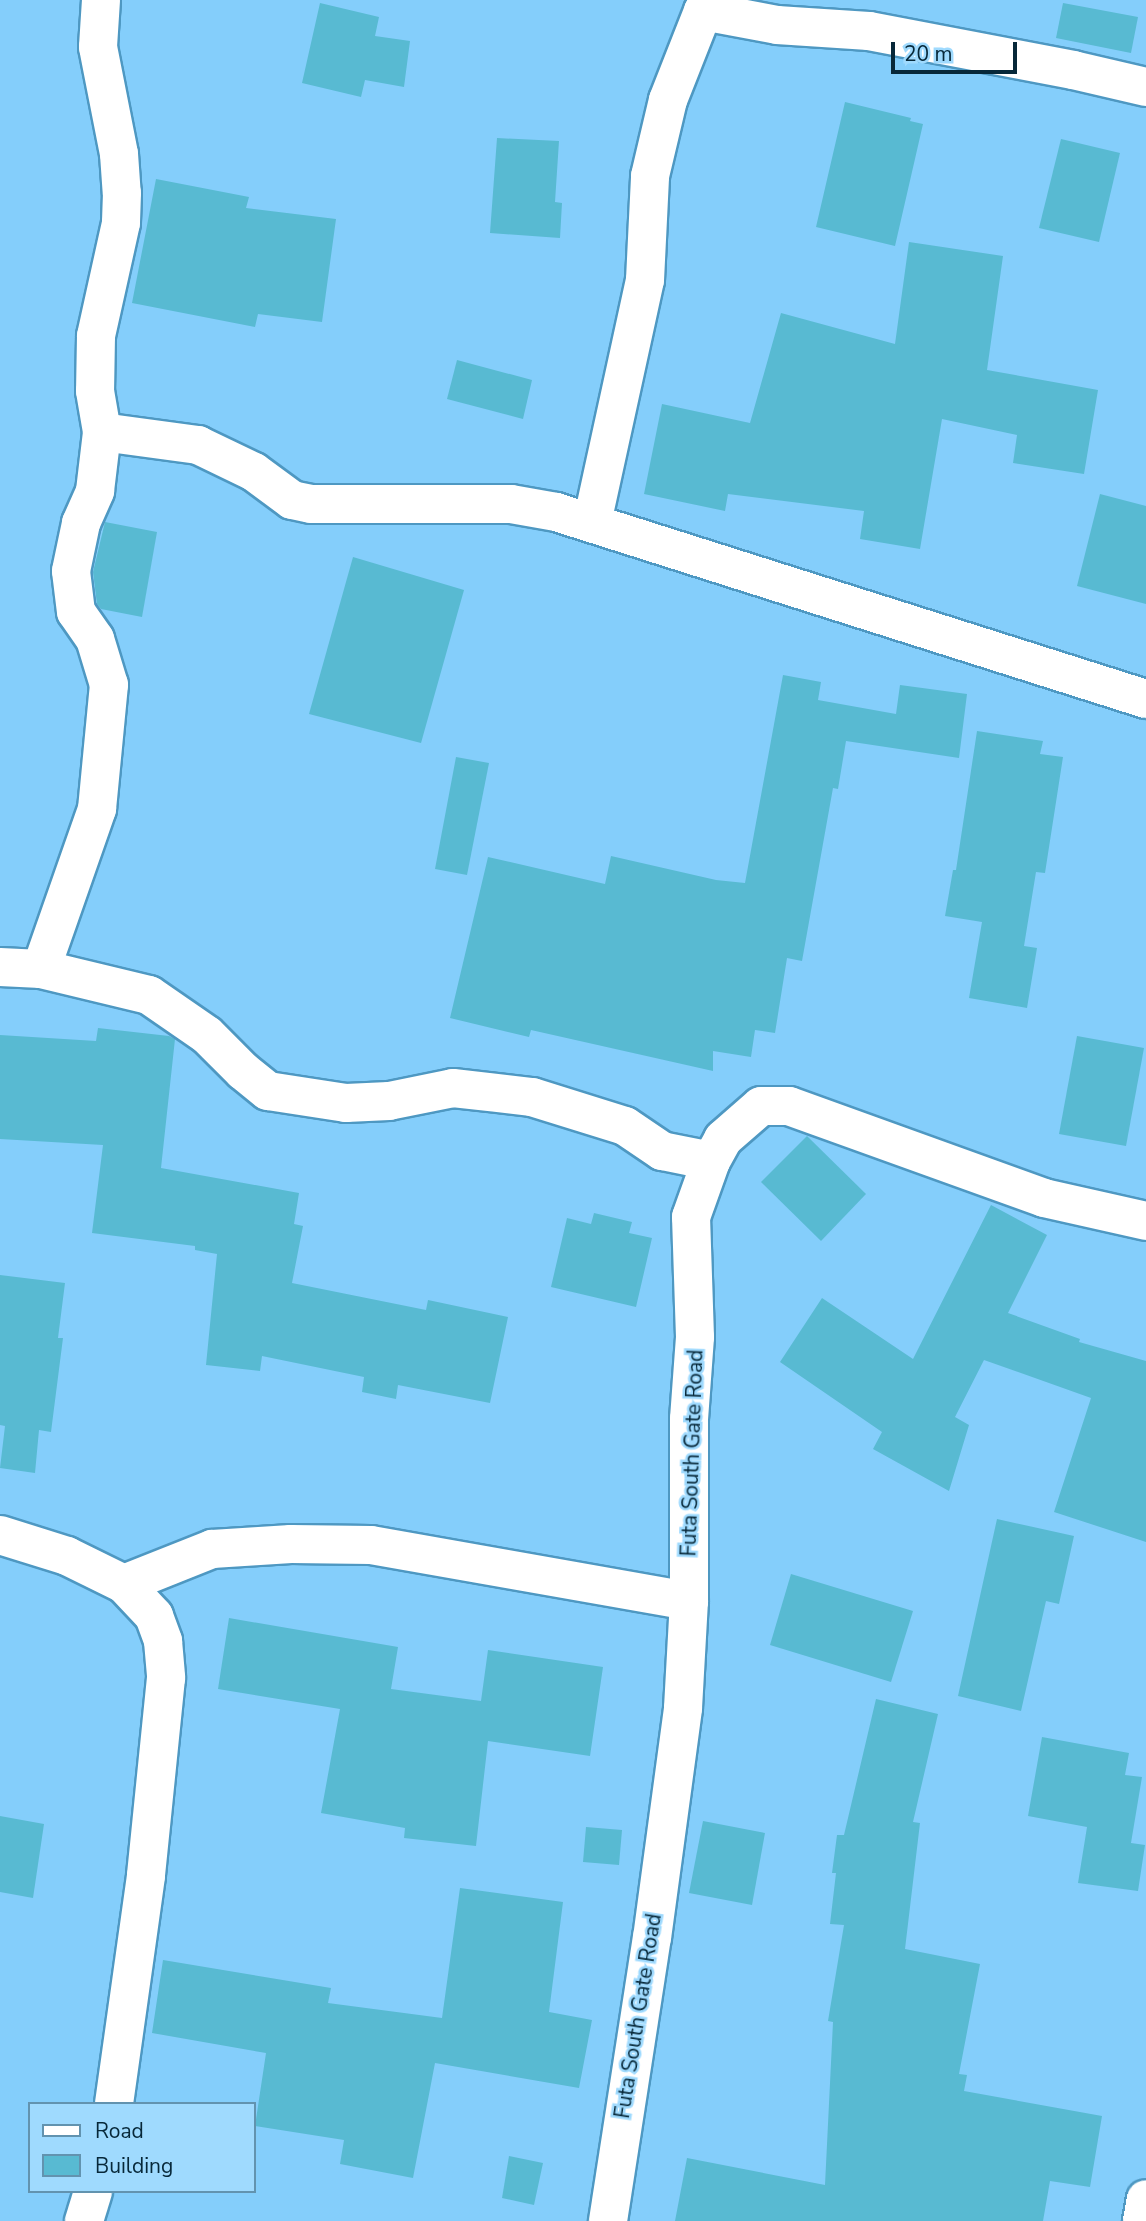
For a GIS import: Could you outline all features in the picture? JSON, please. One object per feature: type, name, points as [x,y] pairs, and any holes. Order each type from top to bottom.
[{"type":"street","points":[[41,969],[97,809],[109,685],[95,639],[76,612],[71,571],[81,523],[95,491],[102,432],[94,368],[104,295],[121,223],[119,154],[98,47],[101,0]]},
{"type":"street","points":[[592,523],[645,280],[650,176],[668,100],[704,6],[777,25],[869,31],[1073,70],[1146,88]]},
{"type":"street","points":[[102,432],[198,445],[254,472],[292,500],[311,504],[511,504],[592,523],[1146,699]]},
{"type":"street","points":[[0,967],[41,969],[149,995],[207,1035],[243,1071],[268,1091],[346,1103],[389,1101],[453,1088],[532,1097],[625,1126],[662,1151],[710,1161]]},
{"type":"street","name":"Futa South Gate Road","points":[[607,2221],[652,1938],[679,1735],[689,1601],[689,1432],[695,1337],[691,1217],[710,1161],[723,1139],[761,1106],[789,1106],[1044,1198],[1146,1221]]},
{"type":"street","points":[[0,1535],[66,1556],[124,1584],[154,1616],[163,1641],[166,1678],[146,1876],[114,2102]]},
{"type":"street","points":[[124,1584],[212,1549],[291,1544],[371,1545],[689,1601]]},
{"type":"street","points":[[84,2221],[92,2193]]},
{"type":"street","points":[[1142,2221],[1146,2199]]},
{"type":"building","points":[[320,3],[379,17],[375,36],[410,41],[404,87],[365,80],[361,97],[302,83]]},
{"type":"building","points":[[1063,3],[1138,17],[1131,53],[1056,38]]},
{"type":"building","points":[[845,102],[911,118],[910,121],[923,124],[895,246],[816,227]]},
{"type":"building","points":[[497,138],[559,141],[555,202],[562,203],[560,238],[490,233]]},
{"type":"building","points":[[1061,139],[1120,153],[1099,242],[1039,228]]},
{"type":"building","points":[[156,179],[249,197],[246,208],[336,219],[322,322],[258,314],[255,327],[132,303]]},
{"type":"building","points":[[909,242],[1003,256],[987,370],[1098,390],[1084,474],[1013,463],[1017,435],[942,419],[920,549],[860,539],[864,511],[728,494],[725,511],[644,494],[662,404],[750,423],[781,313],[895,344]]},
{"type":"building","points":[[457,360],[532,380],[523,419],[447,399]]},
{"type":"building","points":[[1100,494],[1146,506],[1146,604],[1077,586]]},
{"type":"building","points":[[105,522],[157,532],[142,617],[101,609],[97,604],[93,572]]},
{"type":"building","points":[[353,557],[464,590],[421,743],[309,714]]},
{"type":"building","points":[[783,675],[821,682],[818,700],[896,714],[900,685],[967,694],[959,758],[846,741],[838,789],[833,788],[802,961],[787,958],[775,1033],[755,1030],[751,1057],[713,1051],[713,1071],[531,1030],[529,1037],[450,1018],[488,857],[605,884],[611,856],[716,880],[745,883]]},
{"type":"building","points":[[977,731],[1043,741],[1040,754],[1063,757],[1045,873],[1036,872],[1024,946],[1037,948],[1027,1008],[969,998],[982,922],[945,916],[953,870],[956,870]]},
{"type":"building","points":[[456,757],[489,763],[467,875],[435,869]]},
{"type":"building","points":[[98,1028],[169,1036],[175,1039],[161,1168],[299,1193],[294,1224],[303,1226],[292,1283],[426,1310],[428,1300],[508,1317],[490,1403],[398,1385],[396,1399],[362,1392],[364,1377],[262,1356],[260,1371],[206,1365],[217,1254],[195,1250],[195,1246],[92,1233],[103,1145],[0,1139],[0,1035],[96,1041]]},
{"type":"building","points":[[1077,1036],[1144,1048],[1126,1146],[1059,1134]]},
{"type":"building","points":[[807,1136],[866,1194],[821,1241],[761,1182]]},
{"type":"building","points":[[991,1205],[1047,1235],[1008,1313],[1080,1339],[1079,1342],[1146,1361],[1146,1542],[1054,1512],[1091,1398],[984,1360],[955,1417],[969,1425],[949,1491],[873,1449],[882,1432],[780,1362],[822,1298],[913,1359]]},
{"type":"building","points":[[594,1213],[632,1222],[629,1233],[652,1238],[636,1307],[551,1287],[567,1218],[591,1224]]},
{"type":"building","points":[[0,1275],[65,1283],[58,1338],[63,1338],[51,1432],[39,1430],[35,1473],[0,1468],[5,1426],[0,1425]]},
{"type":"building","points":[[997,1519],[1074,1536],[1059,1604],[1046,1601],[1021,1711],[958,1696]]},
{"type":"building","points":[[791,1574],[913,1611],[891,1682],[770,1645]]},
{"type":"building","points":[[229,1618],[398,1647],[391,1689],[481,1701],[488,1650],[603,1667],[590,1756],[488,1741],[476,1846],[404,1838],[405,1828],[321,1813],[340,1709],[218,1689]]},
{"type":"building","points":[[876,1699],[938,1714],[913,1822],[920,1823],[905,1949],[980,1964],[959,2074],[967,2075],[964,2091],[1102,2116],[1090,2187],[1050,2181],[1043,2221],[675,2221],[687,2158],[825,2185],[833,2022],[828,2021],[844,1925],[830,1924],[836,1873],[832,1873],[837,1835],[844,1835]]},
{"type":"building","points":[[1042,1737],[1129,1753],[1125,1775],[1142,1777],[1131,1843],[1145,1845],[1138,1891],[1078,1883],[1087,1827],[1028,1816]]},
{"type":"building","points":[[0,1816],[44,1824],[33,1898],[0,1892]]},
{"type":"building","points":[[703,1821],[765,1833],[752,1905],[689,1893]]},
{"type":"building","points":[[586,1827],[622,1830],[619,1865],[583,1862]]},
{"type":"building","points":[[460,1888],[563,1902],[549,2012],[592,2020],[579,2088],[435,2063],[413,2178],[340,2164],[344,2140],[256,2126],[266,2053],[152,2033],[163,1960],[331,1988],[328,2003],[442,2018]]},
{"type":"building","points":[[509,2156],[543,2163],[534,2205],[502,2198]]}]
